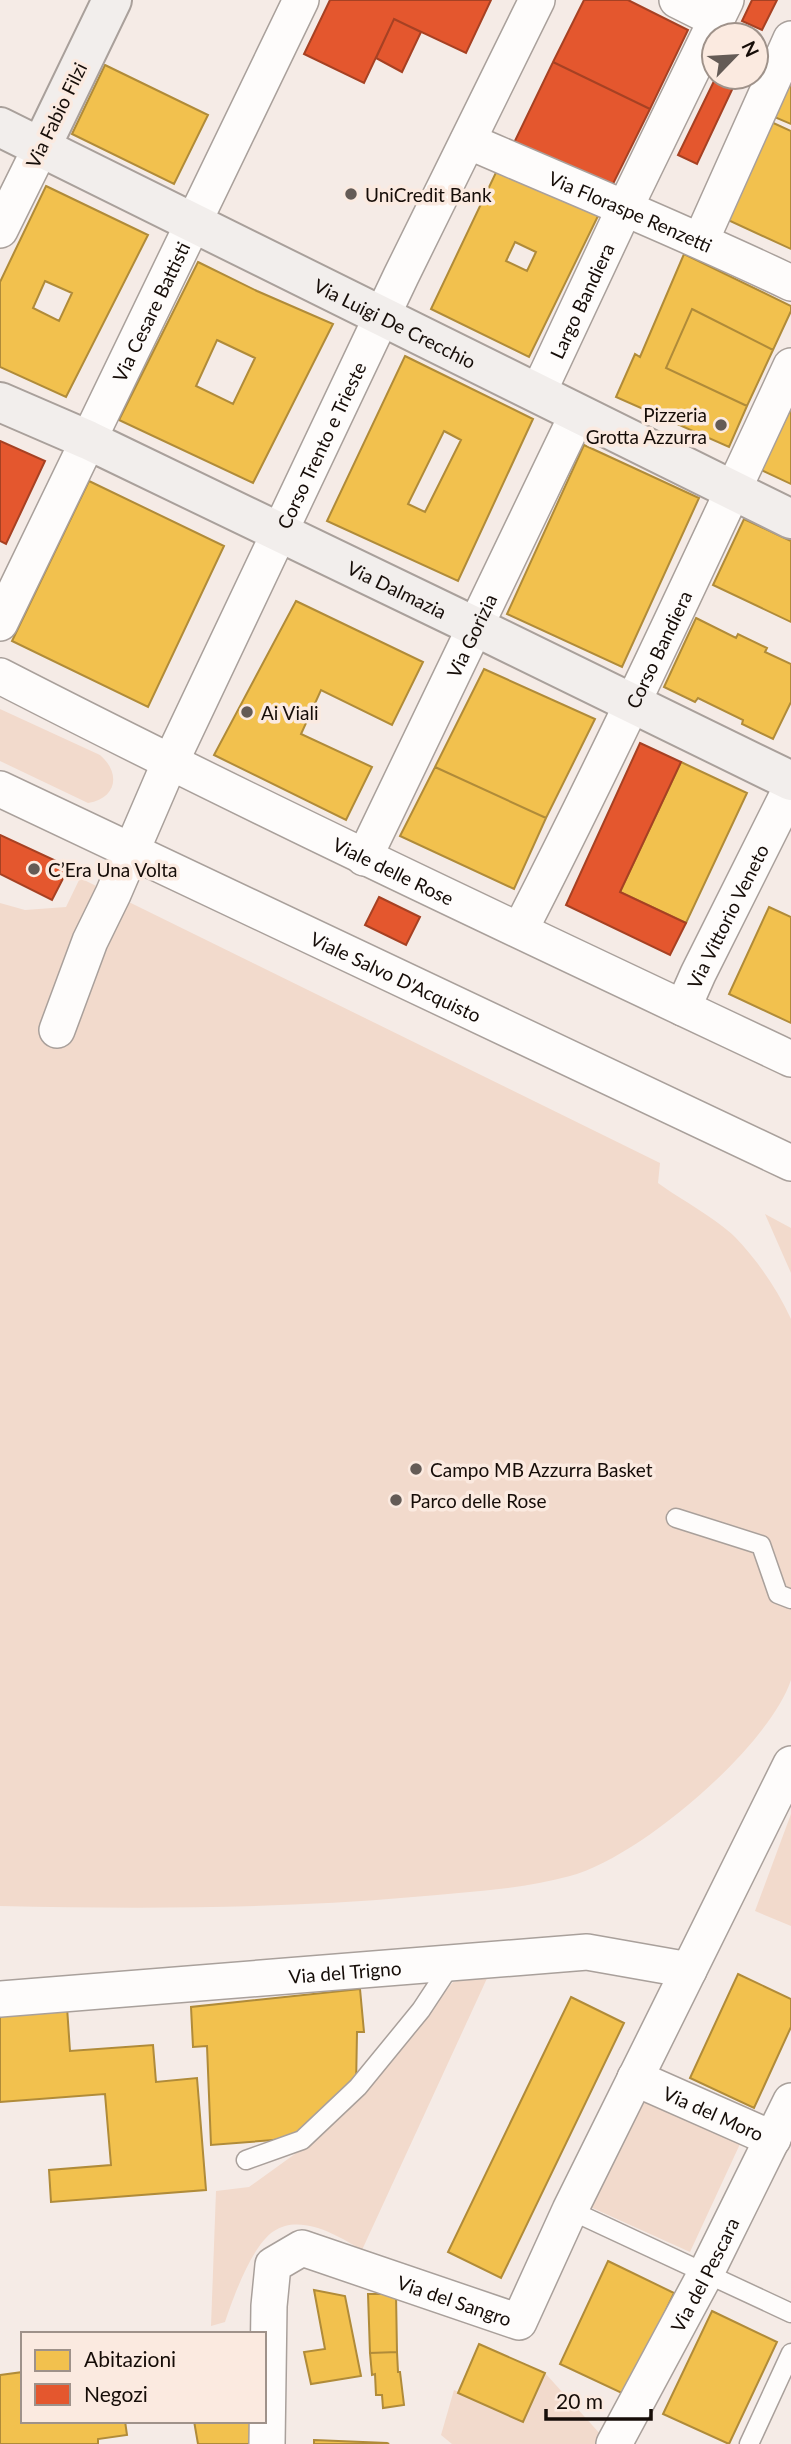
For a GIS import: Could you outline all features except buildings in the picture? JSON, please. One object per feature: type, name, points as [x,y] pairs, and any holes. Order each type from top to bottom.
[{"type":"street","name":"Via Fabio Filzi","points":[[0,230],[112,0]]},
{"type":"street","name":"Via Cesare Battisti","points":[[0,623],[300,0]]},
{"type":"street","name":"Corso Trento e Trieste","points":[[57,1030],[89,941],[113,894],[170,762],[382,316],[537,0]]},
{"type":"street","points":[[677,0],[722,10]]},
{"type":"street","name":"Largo Bandiera","points":[[538,393],[624,209],[722,10]]},
{"type":"street","points":[[701,240],[791,39]]},
{"type":"street","name":"Via Luigi De Crecchio","points":[[0,127],[791,519]]},
{"type":"street","name":"Via Floraspe Renzetti","points":[[468,141],[701,240],[791,282]]},
{"type":"street","name":"Corso Bandiera","points":[[520,930],[632,704],[791,366]]},
{"type":"street","name":"Via Dalmazia","points":[[0,402],[88,440],[791,781]]},
{"type":"street","name":"Via Gorizia","points":[[365,858],[578,413]]},
{"type":"street","name":"Viale delle Rose","points":[[0,676],[365,858],[791,1059]]},
{"type":"street","name":"Via Vittorio Veneto","points":[[683,1008],[791,788]]},
{"type":"street","name":"Viale Salvo D'Acquisto","points":[[0,789],[791,1163]]},
{"type":"street","name":"Via del Sangro","points":[[267,2444],[269,2306],[273,2265],[302,2248],[519,2322],[570,2210],[791,1764]]},
{"type":"street","name":"Via del Trigno","points":[[0,1999],[587,1952],[689,1970]]},
{"type":"street","name":"Via del Moro","points":[[635,2078],[782,2144]]},
{"type":"street","name":"Via del Pescara","points":[[614,2444],[706,2273],[782,2144],[791,2101]]},
{"type":"lane","points":[[676,1518],[761,1545],[778,1594],[791,1600]]},
{"type":"lane","points":[[246,2160],[302,2140],[358,2087],[421,2010],[452,1963]]},
{"type":"lane","points":[[570,2210],[791,2313]]},
{"type":"lane","points":[[749,2444],[791,2353]]},
{"type":"shaded area","points":[[0,709],[100,755],[111,769],[113,784],[110,790],[105,796],[88,803],[0,761]]},
{"type":"shaded area","name":"Parco delle Rose","points":[[80,878],[660,1163],[658,1183],[709,1216],[735,1237],[759,1266],[786,1308],[791,1319],[791,1680],[778,1707],[756,1737],[698,1797],[664,1824],[598,1865],[551,1881],[512,1887],[361,1901],[206,1907],[0,1906],[0,903],[25,910],[66,907]]},
{"type":"shaded area","points":[[765,1214],[791,1228],[791,1273]]},
{"type":"shaded area","points":[[791,1814],[791,1926],[755,1911]]},
{"type":"shaded area","points":[[489,1974],[362,2250],[331,2233],[308,2225],[296,2224],[274,2231],[251,2260],[225,2322],[211,2326],[216,2191],[249,2187],[317,2138],[386,2066],[453,1982]]},
{"type":"shaded area","points":[[637,2094],[740,2144],[690,2252],[586,2205]]},
{"type":"shaded area","points":[[545,2373],[602,2436],[598,2444],[452,2444],[441,2435],[454,2390],[523,2421]]},
{"type":"place","name":"UniCredit Bank","points":[[351,194]]},
{"type":"place","name":"Pizzeria Grotta Azzurra","points":[[721,425]]},
{"type":"place","name":"Ai Viali","points":[[247,712]]},
{"type":"place","name":"C’Era Una Volta","points":[[34,869]]},
{"type":"place","name":"Campo MB Azzurra Basket","points":[[416,1469]]},
{"type":"place","name":"Parco delle Rose","points":[[396,1500]]}]
